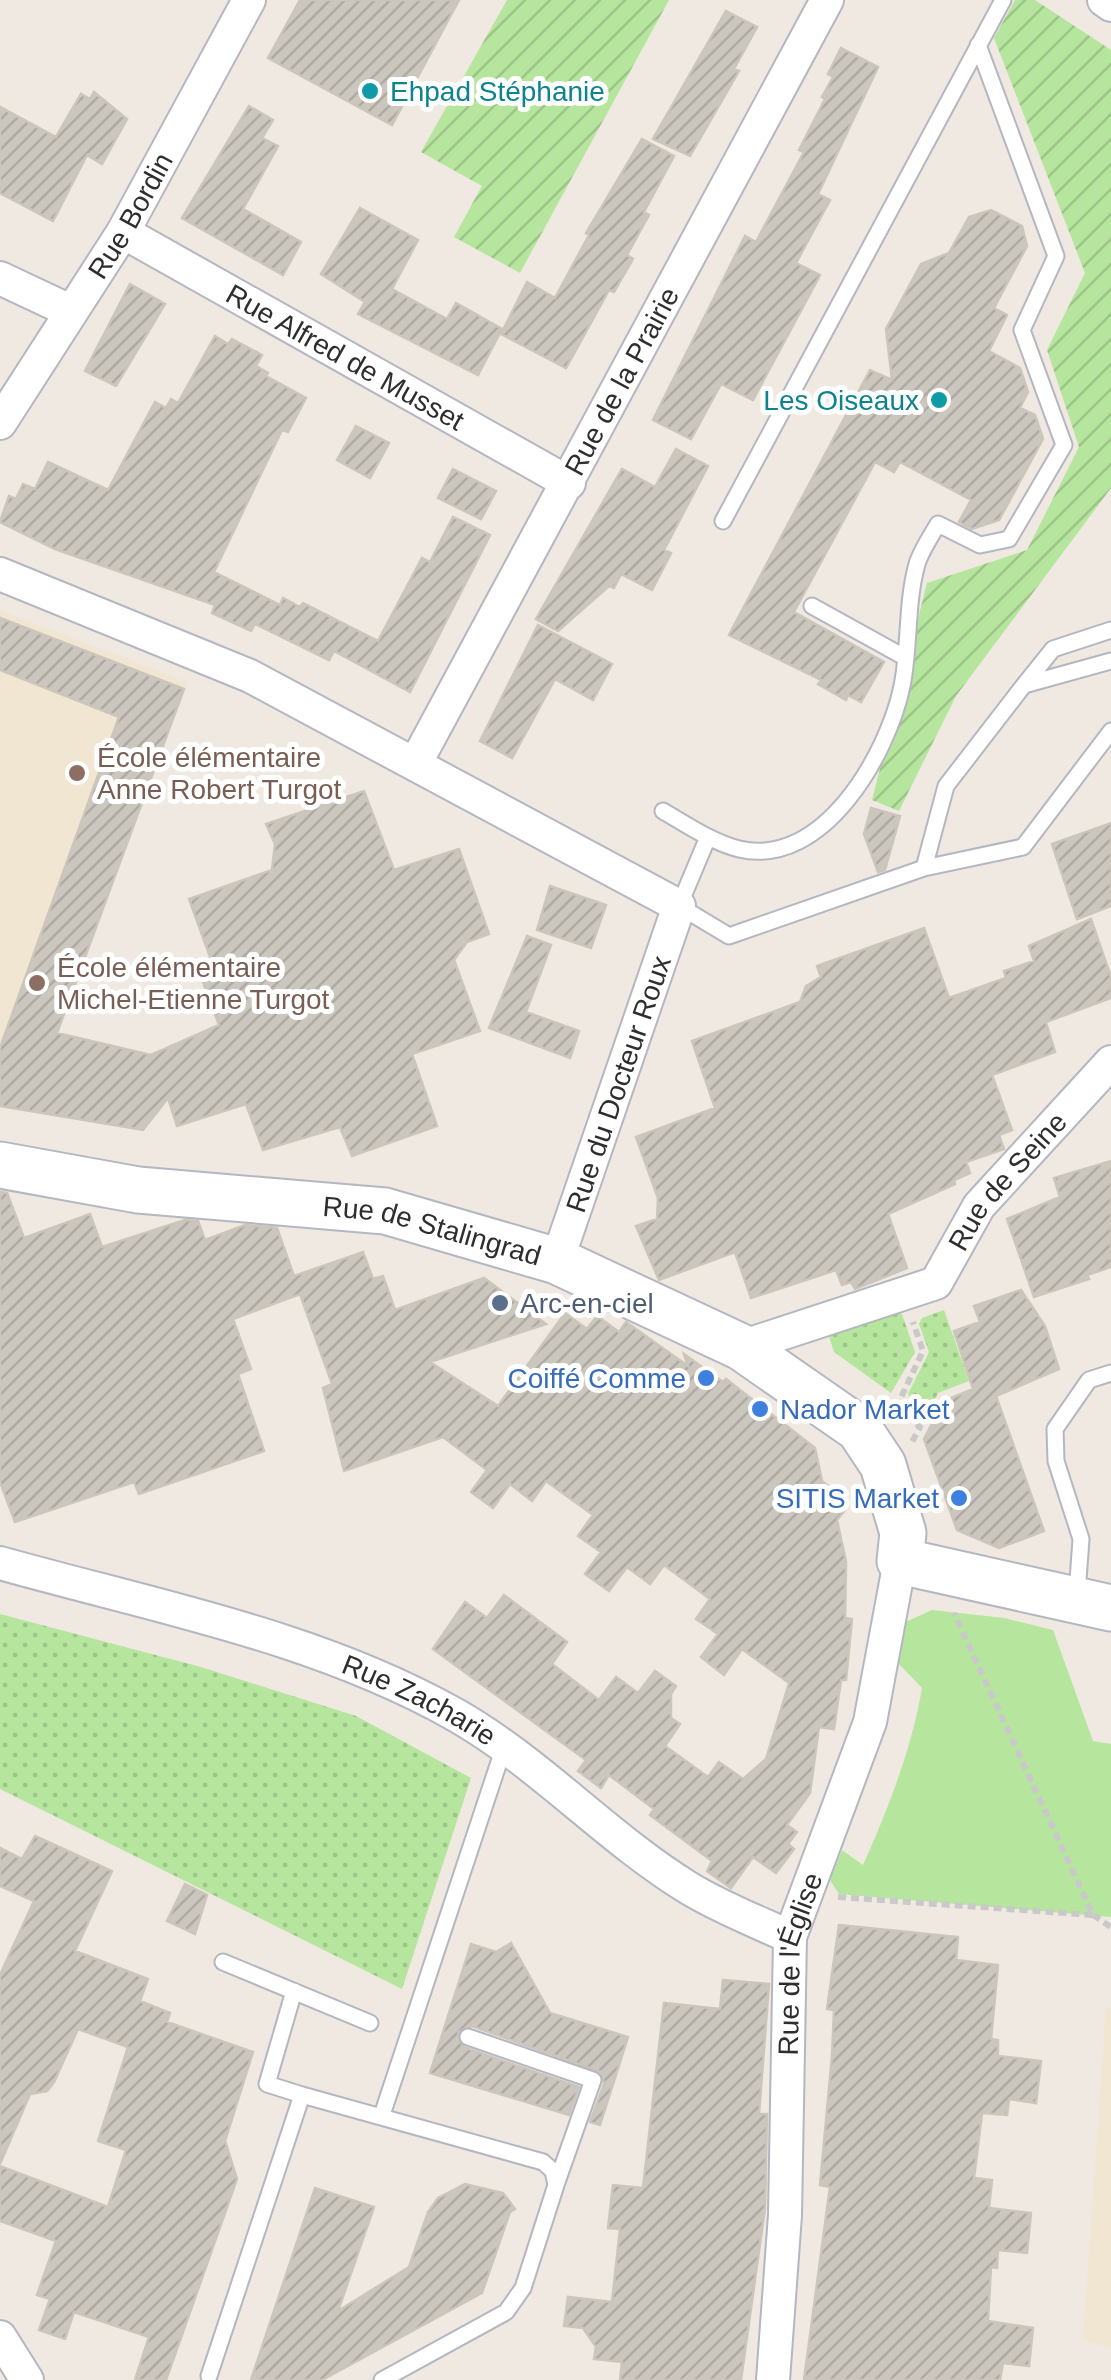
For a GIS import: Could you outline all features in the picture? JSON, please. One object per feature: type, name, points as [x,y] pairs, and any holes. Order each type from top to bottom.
[{"type":"main road","name":"Rue de Stalingrad","points":[[0,1165],[138,1190],[385,1212],[557,1261],[741,1347],[859,1429],[883,1465],[917,1565]]},
{"type":"main road","points":[[917,1565],[1094,1604]]},
{"type":"street","name":"Rue Bordin","points":[[0,423],[123,232],[249,0]]},
{"type":"street","name":"Rue de la Prairie","points":[[415,764],[828,0]]},
{"type":"street","points":[[1104,0],[1111,5]]},
{"type":"street","name":"Rue Alfred de Musset","points":[[123,232],[570,483]]},
{"type":"street","points":[[0,278],[70,311]]},
{"type":"street","points":[[0,574],[250,676],[678,906]]},
{"type":"street","name":"Rue du Docteur Roux","points":[[557,1261],[678,906]]},
{"type":"street","name":"Rue de Seine","points":[[741,1347],[936,1283],[979,1206],[1111,1062]]},
{"type":"street","name":"Rue Zacharie","points":[[0,1563],[276,1639],[368,1670],[457,1716],[504,1747],[686,1887],[790,1937]]},
{"type":"street","name":"Rue de l'Église","points":[[772,2380],[786,2216],[790,1937],[802,1894],[870,1722],[917,1565]]},
{"type":"street","points":[[0,2337],[27,2380]]},
{"type":"lane","points":[[723,521],[1003,0]]},
{"type":"lane","points":[[663,812],[708,837],[741,849],[770,850],[812,835],[836,816],[876,756],[902,688],[917,563],[938,524],[980,545],[1009,539],[1064,444],[1022,330],[1056,256],[978,45]]},
{"type":"lane","points":[[812,606],[906,658]]},
{"type":"lane","points":[[924,868],[946,786],[1024,684],[1053,649],[1111,630]]},
{"type":"lane","points":[[1024,684],[1111,661]]},
{"type":"lane","points":[[708,837],[678,906],[729,936],[924,868],[1023,847],[1111,731]]},
{"type":"lane","points":[[1094,1604],[1081,1539],[1056,1460],[1056,1430],[1089,1380],[1111,1372]]},
{"type":"lane","points":[[382,2115],[504,1747]]},
{"type":"lane","points":[[223,1962],[370,2024]]},
{"type":"lane","points":[[294,1991],[267,2084],[543,2162],[554,2172],[556,2185]]},
{"type":"lane","points":[[382,2380],[506,2312],[523,2288],[593,2080],[468,2037]]},
{"type":"lane","points":[[209,2376],[302,2095]]},
{"type":"path","points":[[896,1408],[923,1352],[903,1294]]},
{"type":"path","points":[[917,1565],[1093,1916]]},
{"type":"path","points":[[802,1894],[1093,1916],[1111,1927]]},
{"type":"shaded area","name":"École élémentaire Anne Robert Turgot","points":[[0,610],[187,682],[26,1112],[0,1106]]},
{"type":"shaded area","points":[[1106,2008],[1111,2008],[1111,2348],[1083,2340]]},
{"type":"green space","points":[[507,0],[669,0],[520,273],[454,237],[482,186],[421,152]]},
{"type":"green space","points":[[1015,0],[1035,0],[1111,50],[1111,488],[956,696],[899,811],[872,800],[927,583],[1027,550],[1079,447],[1047,350],[1085,273],[994,38]]},
{"type":"green space","points":[[889,1307],[902,1314],[915,1352],[891,1393],[834,1352],[826,1327]]},
{"type":"green space","points":[[944,1310],[969,1381],[938,1393],[926,1417],[914,1409],[908,1394],[929,1352],[919,1324],[922,1318]]},
{"type":"green space","points":[[932,1610],[1004,1618],[1053,1630],[1093,1741],[1111,1744],[1111,1917],[839,1894],[830,1880],[842,1850],[863,1865],[890,1800],[912,1734],[922,1688],[898,1663],[899,1625]]},
{"type":"green space","points":[[0,1614],[201,1667],[356,1716],[471,1778],[402,1989],[0,1789]]},
{"type":"building","name":"Ehpad Stéphanie","points":[[300,0],[459,0],[392,125],[268,58]]},
{"type":"building","points":[[726,11],[757,27],[734,69],[739,71],[690,156],[653,139]]},
{"type":"building","points":[[841,48],[878,67],[818,194],[830,200],[796,263],[820,275],[753,400],[721,384],[691,439],[653,420],[745,236],[756,242],[804,152],[799,150],[825,99],[822,97],[833,77],[828,74]]},
{"type":"building","points":[[94,92],[127,119],[102,164],[87,155],[53,221],[0,193],[0,107],[56,137],[81,94],[90,99]]},
{"type":"building","points":[[249,106],[273,120],[262,138],[278,146],[243,209],[301,242],[283,275],[182,218]]},
{"type":"building","points":[[642,139],[674,156],[644,212],[649,215],[627,255],[633,259],[614,292],[609,290],[566,368],[501,334],[527,282],[555,298],[589,235],[586,233]]},
{"type":"building","points":[[360,208],[418,240],[392,289],[447,319],[456,303],[502,329],[478,375],[358,314],[365,302],[321,274]]},
{"type":"building","name":"Les Oiseaux","points":[[991,210],[1022,226],[1027,246],[994,308],[1007,315],[989,351],[1020,368],[1028,392],[1020,408],[1035,415],[1043,439],[999,520],[972,529],[959,522],[971,500],[900,462],[894,472],[875,462],[794,612],[884,662],[861,702],[848,695],[846,700],[818,684],[821,680],[729,635],[870,370],[892,380],[886,329],[921,264],[949,253],[969,217]]},
{"type":"building","points":[[130,284],[165,304],[116,386],[85,371]]},
{"type":"building","points":[[215,336],[228,344],[232,339],[262,355],[256,366],[268,373],[266,376],[306,398],[288,432],[282,430],[214,572],[280,605],[283,598],[300,607],[303,603],[378,641],[422,558],[430,562],[453,517],[490,535],[410,692],[334,651],[329,660],[255,624],[251,631],[212,613],[215,605],[55,549],[0,522],[9,496],[16,499],[23,484],[35,489],[48,462],[108,490],[155,402],[166,408],[171,399],[178,403]]},
{"type":"building","points":[[356,426],[389,443],[370,478],[337,460]]},
{"type":"building","points":[[676,449],[708,466],[664,550],[671,553],[652,590],[621,574],[614,588],[609,586],[558,631],[536,619],[622,469],[655,487]]},
{"type":"building","points":[[453,469],[496,491],[481,519],[438,498]]},
{"type":"building","points":[[0,618],[184,689],[57,1033],[151,1055],[219,1025],[199,971],[213,965],[189,899],[272,870],[275,844],[266,824],[364,791],[394,870],[459,849],[489,934],[467,942],[454,960],[480,1031],[412,1054],[437,1126],[352,1156],[340,1127],[263,1150],[246,1104],[177,1126],[168,1098],[143,1130],[0,1106],[0,1048],[119,717],[0,670]]},
{"type":"building","points":[[538,625],[612,664],[593,700],[555,679],[512,758],[480,741]]},
{"type":"building","points":[[871,808],[900,816],[885,870],[878,872],[864,834]]},
{"type":"building","points":[[1111,823],[1111,906],[1077,919],[1052,844]]},
{"type":"building","points":[[550,886],[606,905],[591,948],[537,930]]},
{"type":"building","points":[[1091,919],[1111,977],[1111,998],[1046,1022],[1055,1052],[992,1075],[1012,1130],[999,1135],[1004,1149],[966,1162],[970,1173],[954,1180],[955,1184],[888,1214],[907,1268],[855,1289],[851,1282],[842,1285],[836,1270],[751,1298],[735,1252],[659,1280],[636,1226],[657,1219],[658,1198],[636,1137],[715,1108],[692,1041],[800,1002],[806,986],[821,977],[817,966],[924,928],[949,998],[1006,978],[1004,971],[1034,961],[1029,946]]},
{"type":"building","points":[[527,936],[551,945],[526,1012],[579,1031],[570,1058],[489,1028]]},
{"type":"building","points":[[1111,1161],[1111,1267],[1087,1275],[1089,1279],[1034,1297],[1007,1219],[1060,1197],[1054,1178]]},
{"type":"building","points":[[0,1192],[7,1193],[24,1238],[90,1214],[102,1247],[185,1220],[198,1221],[205,1240],[245,1225],[277,1228],[294,1276],[363,1252],[373,1279],[383,1276],[395,1310],[484,1278],[546,1324],[430,1362],[498,1406],[565,1313],[587,1329],[597,1316],[619,1332],[626,1322],[688,1366],[684,1354],[723,1382],[726,1379],[815,1448],[822,1481],[832,1489],[825,1498],[845,1510],[837,1520],[846,1562],[845,1618],[852,1619],[846,1680],[841,1680],[834,1729],[819,1727],[810,1793],[787,1825],[797,1832],[788,1844],[794,1849],[776,1873],[753,1857],[731,1888],[707,1871],[712,1861],[650,1815],[654,1809],[609,1775],[601,1788],[578,1771],[586,1760],[433,1649],[465,1602],[487,1618],[504,1595],[567,1642],[552,1664],[599,1700],[616,1677],[638,1693],[655,1671],[676,1686],[671,1694],[671,1718],[680,1724],[665,1746],[708,1777],[719,1762],[743,1779],[766,1759],[789,1683],[742,1649],[724,1675],[701,1657],[718,1634],[696,1619],[710,1599],[664,1565],[650,1584],[627,1567],[609,1591],[585,1574],[601,1552],[578,1536],[593,1515],[546,1481],[532,1501],[510,1484],[493,1508],[471,1492],[487,1470],[443,1437],[344,1471],[323,1388],[332,1384],[300,1294],[233,1319],[251,1369],[238,1374],[264,1451],[139,1494],[134,1482],[15,1522],[0,1482]]},
{"type":"building","points":[[1021,1290],[1045,1326],[1059,1369],[996,1396],[1044,1531],[999,1548],[957,1530],[924,1439],[944,1401],[973,1389],[954,1331],[980,1322],[974,1306]]},
{"type":"building","points":[[35,1836],[112,1871],[75,1951],[148,1979],[140,2001],[170,2013],[167,2022],[253,2052],[225,2141],[237,2179],[166,2380],[135,2380],[149,2337],[74,2312],[65,2339],[39,2330],[50,2299],[37,2295],[56,2241],[0,2221],[0,2166],[108,2207],[126,2150],[98,2141],[128,2047],[78,2029],[54,2082],[47,2091],[30,2094],[0,2164],[0,1975],[34,1901],[0,1886],[0,1848],[22,1859]]},
{"type":"building","points":[[185,1884],[207,1895],[195,1934],[167,1921]]},
{"type":"building","points":[[839,1925],[958,1937],[956,1960],[998,1965],[991,2039],[998,2040],[998,2056],[1041,2061],[1036,2103],[1009,2099],[1007,2115],[982,2113],[974,2178],[992,2180],[989,2208],[1031,2213],[1027,2253],[998,2250],[997,2268],[991,2267],[988,2321],[1033,2328],[1029,2366],[1003,2363],[1000,2380],[804,2380],[830,2187],[820,2185],[834,2010],[827,2009]]},
{"type":"building","points":[[511,1943],[550,2013],[628,2037],[600,2125],[590,2122],[604,2084],[601,2072],[472,2026],[458,2032],[463,2047],[579,2087],[569,2115],[430,2073],[471,1944],[496,1952]]},
{"type":"building","points":[[723,1980],[769,1984],[759,2114],[767,2114],[765,2208],[741,2380],[620,2380],[622,2362],[594,2359],[596,2347],[583,2328],[564,2326],[568,2297],[612,2302],[620,2229],[608,2228],[613,2185],[643,2188],[664,2003],[720,2009]]},
{"type":"building","points":[[465,2184],[503,2193],[515,2209],[510,2212],[482,2293],[322,2380],[251,2380],[315,2188],[374,2207],[338,2311],[409,2267],[428,2212],[438,2198]]},
{"type":"place","name":"Ehpad Stéphanie","points":[[370,91]]},
{"type":"place","name":"Les Oiseaux","points":[[939,400]]},
{"type":"place","name":"École élémentaire Anne Robert Turgot","points":[[77,773]]},
{"type":"place","name":"École élémentaire Michel-Etienne Turgot","points":[[37,983]]},
{"type":"place","name":"Arc-en-ciel","points":[[500,1303]]},
{"type":"place","name":"Coiffé Comme","points":[[706,1378]]},
{"type":"place","name":"Nador Market","points":[[760,1409]]},
{"type":"place","name":"SITIS Market","points":[[959,1498]]}]
